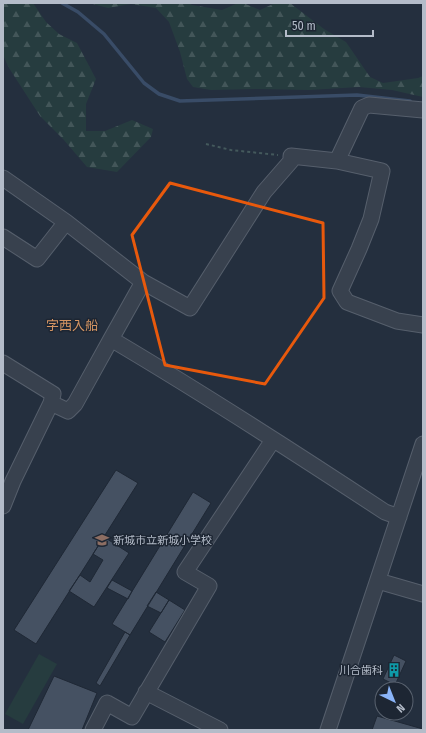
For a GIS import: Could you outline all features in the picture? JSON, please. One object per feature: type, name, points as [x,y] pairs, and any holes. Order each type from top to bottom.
[{"type":"street","points":[[337,161],[362,108],[368,105],[423,110]]},
{"type":"street","points":[[3,178],[66,222],[143,282],[190,308],[264,192],[291,161],[291,156],[337,161],[382,171],[371,219],[340,291],[347,302],[397,321],[423,325]]},
{"type":"street","points":[[3,237],[37,259],[66,222]]},
{"type":"street","points":[[50,403],[68,411],[75,404],[143,282]]},
{"type":"street","points":[[111,339],[174,377],[385,512],[398,517]]},
{"type":"street","points":[[3,363],[53,394],[3,506]]},
{"type":"street","points":[[93,730],[107,703],[132,717],[209,586],[185,572],[273,440]]},
{"type":"street","points":[[328,730],[423,444]]},
{"type":"street","points":[[378,581],[423,594]]},
{"type":"street","points":[[146,692],[220,730]]},
{"type":"path","points":[[206,144],[231,150],[291,156]]},
{"type":"highlighted area","points":[[170,183],[323,223],[324,298],[265,384],[165,365],[132,235]]},
{"type":"green space","points":[[3,3],[33,3],[46,22],[59,34],[77,43],[96,79],[86,104],[86,131],[105,131],[132,120],[153,129],[151,137],[117,172],[87,167],[63,139],[40,116],[9,68],[3,55]]},
{"type":"green space","points":[[89,3],[189,3],[192,5],[222,10],[238,3],[243,3],[260,10],[275,3],[290,3],[324,29],[346,42],[370,77],[383,83],[423,76],[423,97],[392,90],[359,87],[309,90],[211,90],[193,87],[187,79],[180,52],[169,22],[156,8],[131,4],[108,8]]},
{"type":"green space","points":[[39,654],[57,664],[23,724],[5,714]]},
{"type":"building","points":[[116,470],[138,483],[36,644],[14,630]]},
{"type":"building","points":[[193,492],[211,503],[130,635],[112,624]]},
{"type":"building","points":[[104,537],[129,553],[94,607],[69,591],[80,575],[90,582],[103,560],[93,554]]},
{"type":"building","points":[[112,580],[132,591],[128,599],[107,588]]},
{"type":"building","points":[[156,592],[169,600],[161,613],[147,606]]},
{"type":"building","points":[[169,600],[185,610],[165,642],[149,632]]},
{"type":"building","points":[[125,632],[130,635],[100,686],[96,683]]},
{"type":"building","name":"川合歯科","points":[[394,655],[406,661],[397,681],[387,681],[383,679]]},
{"type":"building","points":[[54,676],[97,693],[82,730],[28,730]]},
{"type":"building","points":[[375,721],[395,721],[423,729],[423,730],[372,730]]},
{"type":"waterway","points":[[62,3],[78,12],[104,34],[144,83],[159,94],[180,101],[357,95],[410,101]]},
{"type":"place","name":"新城市立新城小学校","points":[[102,540]]},
{"type":"place","name":"川合歯科","points":[[394,670]]},
{"type":"district","name":"字西入船","points":[[72,325]]}]
